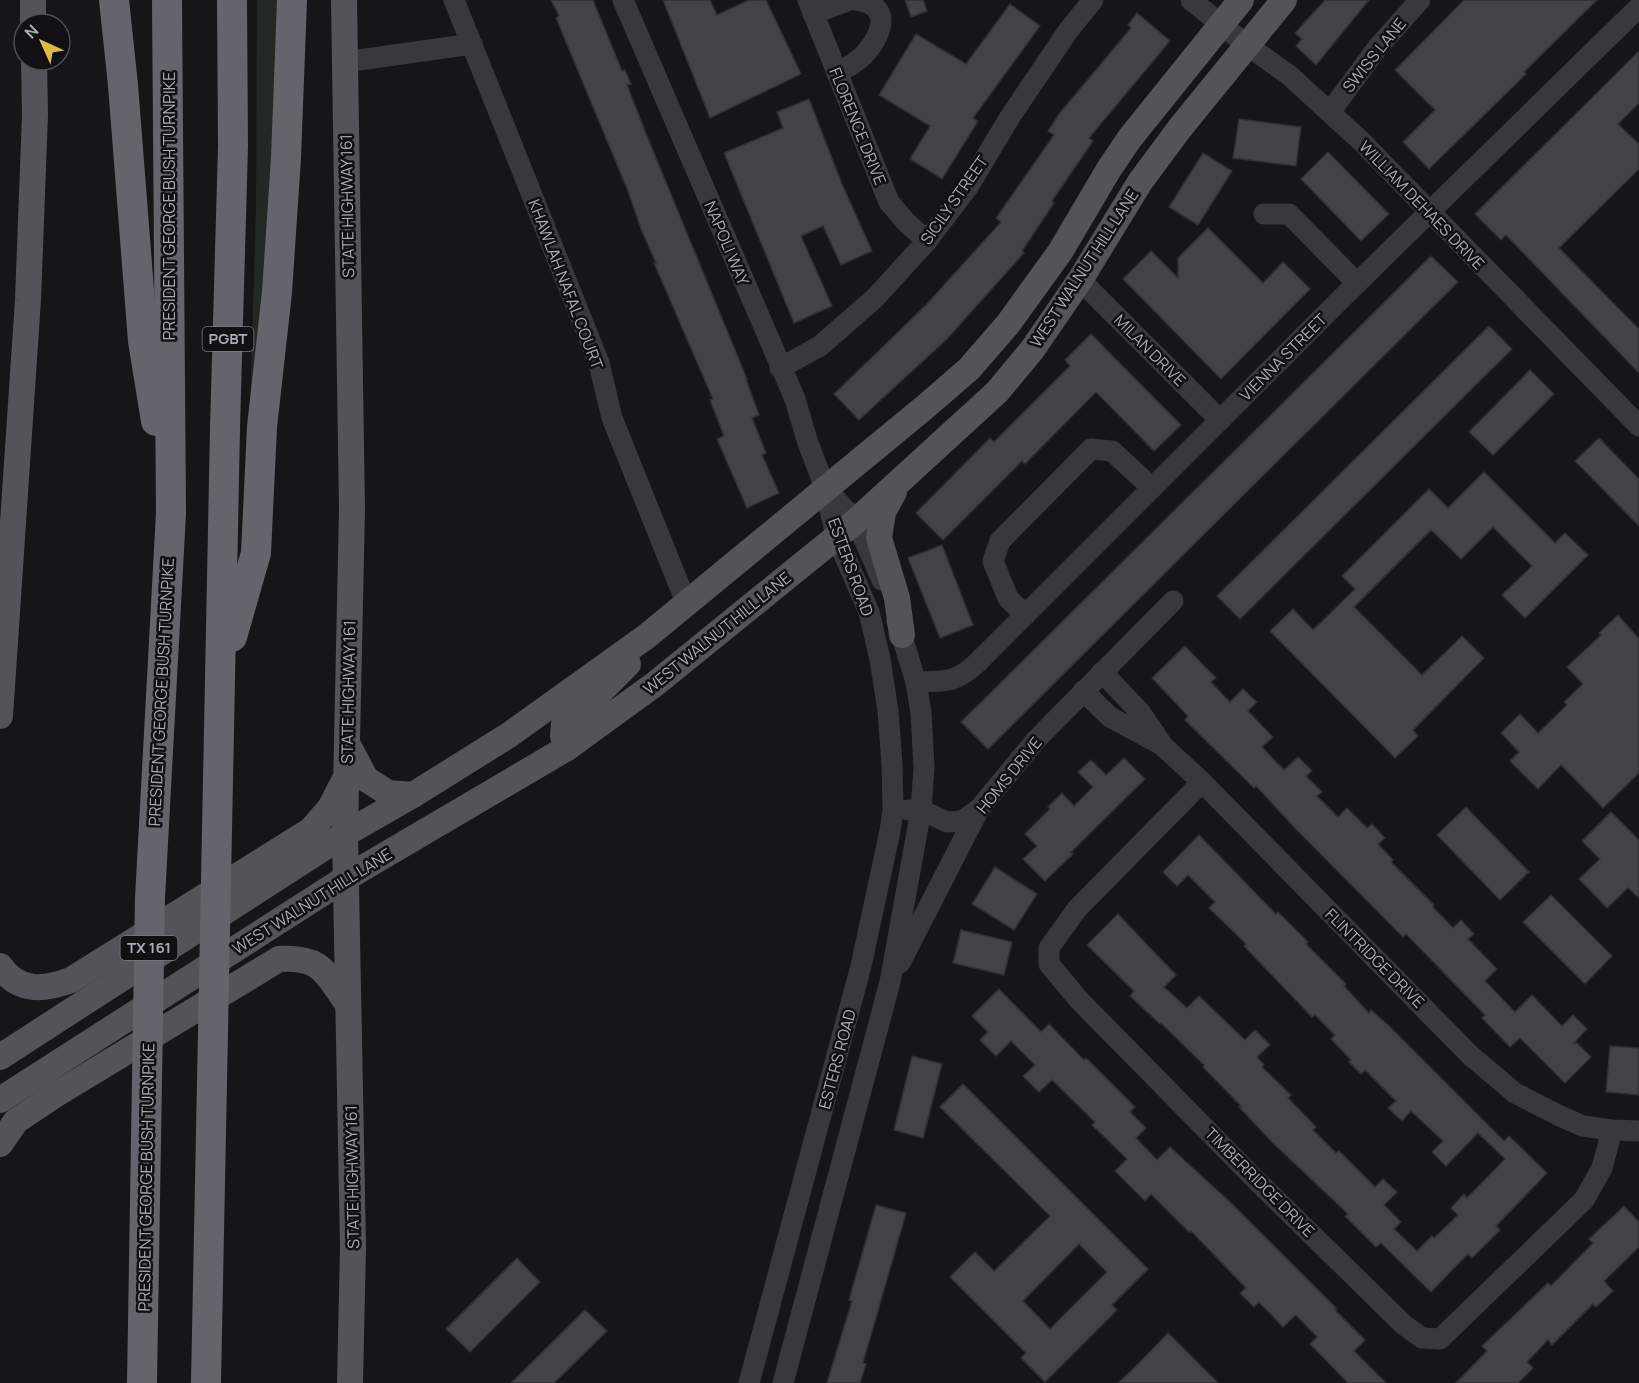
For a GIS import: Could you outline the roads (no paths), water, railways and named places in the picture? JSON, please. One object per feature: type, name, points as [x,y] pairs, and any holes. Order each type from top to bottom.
[{"type":"highway","points":[[114,0],[143,341],[171,513]]},
{"type":"highway","name":"PRESIDENT GEORGE BUSH TURNPIKE","points":[[142,1383],[150,898],[171,513],[167,0]]},
{"type":"highway","name":"PGBT","points":[[221,677],[233,146],[232,0]]},
{"type":"highway","points":[[206,1383],[221,677],[256,553],[262,427],[277,292],[286,158],[292,0]]},
{"type":"main road","name":"STATE HIGHWAY 161","points":[[344,0],[352,509],[345,834],[353,1246],[350,1383]]},
{"type":"main road","name":"WEST WALNUT HILL LANE","points":[[0,1057],[345,834],[413,795],[508,735],[647,636],[969,369],[1000,333],[1060,252],[1130,138],[1241,0]]},
{"type":"main road","name":"WEST WALNUT HILL LANE","points":[[0,1100],[346,878],[567,748],[655,684],[846,529],[997,392],[1032,350],[1080,280],[1140,182],[1284,0]]},
{"type":"main road","points":[[0,716],[28,300],[35,115],[34,72]]},
{"type":"main road","points":[[899,483],[883,512],[879,538],[897,598],[902,635]]},
{"type":"main road","points":[[567,748],[563,736],[564,723],[627,666],[647,636]]},
{"type":"main road","points":[[347,744],[366,779],[388,793],[413,795]]},
{"type":"main road","points":[[0,966],[7,976],[26,987],[55,986],[71,980],[310,830],[330,808],[346,775]]},
{"type":"main road","points":[[0,1144],[16,1121],[55,1095],[279,959],[300,958],[320,966],[347,1002]]},
{"type":"street","name":"KHAWLAH NAFAL COURT","points":[[454,0],[599,363],[612,418],[686,602]]},
{"type":"street","name":"NAPOLI WAY","points":[[623,0],[795,399],[825,488]]},
{"type":"street","points":[[811,7],[850,0]]},
{"type":"street","points":[[837,74],[864,55],[882,23],[880,11],[875,6],[869,2],[856,0]]},
{"type":"street","name":"SICILY STREET","points":[[780,368],[820,346],[875,298],[927,241],[968,186],[1010,117],[1068,31],[1093,0]]},
{"type":"street","name":"WILLIAM DEHAES DRIVE","points":[[1191,0],[1248,46],[1289,75],[1361,141],[1639,426]]},
{"type":"street","name":"SWISS LANE","points":[[1330,112],[1378,47],[1420,0]]},
{"type":"street","name":"FLORENCE DRIVE","points":[[811,7],[889,202],[927,241]]},
{"type":"street","name":"VIENNA STREET","points":[[916,682],[950,681],[962,676],[1357,283],[1639,7]]},
{"type":"street","points":[[345,62],[472,44]]},
{"type":"street","points":[[1264,214],[1288,214],[1357,283]]},
{"type":"street","name":"MILAN DRIVE","points":[[1080,280],[1220,420]]},
{"type":"street","points":[[1024,615],[1008,598],[993,561],[1000,541],[1091,449],[1112,451],[1152,488]]},
{"type":"street","name":"ESTERS ROAD","points":[[783,1383],[890,982],[921,810],[924,767],[921,713],[916,682],[891,603],[846,529],[825,488]]},
{"type":"street","name":"ESTERS ROAD","points":[[749,1383],[861,966],[893,810],[888,711],[880,659],[846,529]]},
{"type":"street","name":"HOMS DRIVE","points":[[890,982],[979,809],[1036,740],[1173,601]]},
{"type":"street","name":"FLINTRIDGE DRIVE","points":[[1102,672],[1140,712],[1163,746],[1202,782],[1470,1055],[1515,1093],[1582,1126],[1612,1130]]},
{"type":"street","name":"FLINTRIDGE DRIVE","points":[[1083,691],[1110,717],[1163,746]]},
{"type":"street","name":"TIMBERRIDGE DRIVE","points":[[1202,782],[1077,909],[1049,948],[1049,964],[1079,1000],[1260,1184],[1404,1325],[1422,1338],[1440,1339],[1584,1200],[1602,1168],[1612,1130]]},
{"type":"street","points":[[893,810],[921,810],[947,822],[962,821],[979,809]]},
{"type":"street","points":[[1612,1130],[1639,1131]]},
{"type":"street","points":[[813,1149],[844,1156]]}]
